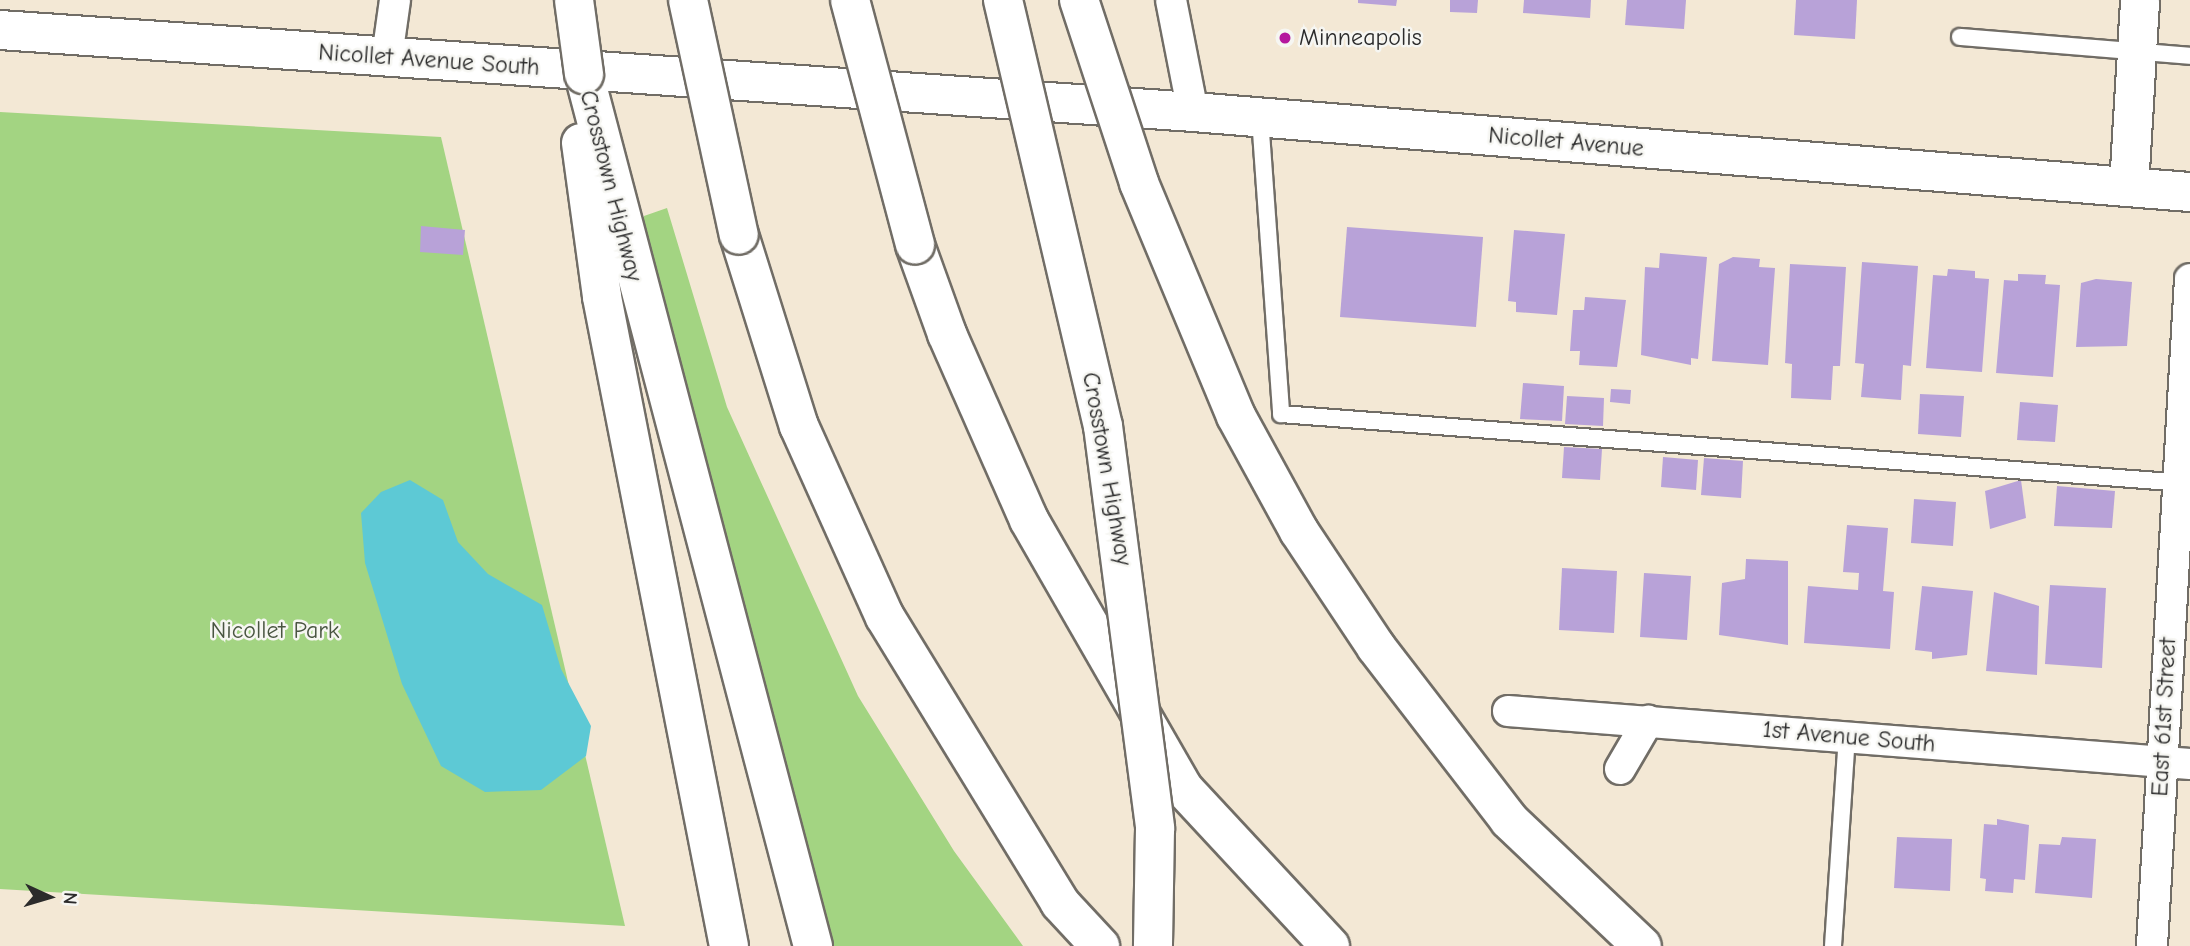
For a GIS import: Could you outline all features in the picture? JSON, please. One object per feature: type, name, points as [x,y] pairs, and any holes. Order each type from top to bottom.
[{"type":"main road","name":"Crosstown Highway","points":[[574,0],[603,211],[813,946]]},
{"type":"main road","points":[[688,0],[739,235],[799,426],[885,617],[1060,903],[1100,946]]},
{"type":"main road","points":[[850,0],[915,245],[947,334],[1029,520],[1183,788],[1330,946]]},
{"type":"main road","name":"Crosstown Highway","points":[[1003,0],[1103,426],[1155,829],[1153,946]]},
{"type":"main road","points":[[1079,0],[1164,245],[1236,416],[1299,531],[1376,647],[1508,820],[1642,946]]},
{"type":"main road","points":[[2129,187],[2140,0]]},
{"type":"main road","name":"Nicollet Avenue South","points":[[0,30],[941,96]]},
{"type":"main road","name":"Nicollet Avenue","points":[[941,96],[1194,112],[2190,192]]},
{"type":"main road","points":[[603,211],[729,946]]},
{"type":"street","points":[[387,57],[395,0]]},
{"type":"street","points":[[1171,0],[1194,112]]},
{"type":"street","name":"East 61st Street","points":[[2152,946],[2176,763],[2190,279]]},
{"type":"street","name":"1st Avenue South","points":[[1508,711],[2176,763]]},
{"type":"street","points":[[1620,769],[1648,721]]},
{"type":"lane","points":[[1960,37],[2190,56]]},
{"type":"lane","points":[[1261,118],[1280,414],[2184,483]]},
{"type":"lane","points":[[1833,946],[1847,737]]},
{"type":"green space","name":"Nicollet Park","points":[[0,112],[441,137],[625,926],[0,889]]},
{"type":"green space","points":[[667,208],[727,407],[858,696],[954,851],[1023,946],[833,946],[643,237],[644,216]]},
{"type":"water","points":[[410,480],[443,500],[458,542],[488,574],[542,605],[561,669],[591,726],[586,756],[541,790],[485,792],[441,766],[402,684],[365,563],[361,513],[381,492]]},
{"type":"building","points":[[1358,0],[1397,0],[1396,6],[1358,3]]},
{"type":"building","points":[[1450,0],[1478,0],[1477,13],[1450,12]]},
{"type":"building","points":[[1524,0],[1591,0],[1590,18],[1523,13]]},
{"type":"building","points":[[1627,0],[1686,0],[1684,29],[1625,25]]},
{"type":"building","points":[[1796,0],[1857,0],[1855,39],[1794,35]]},
{"type":"building","points":[[421,226],[465,230],[463,255],[420,252]]},
{"type":"building","points":[[1347,227],[1483,237],[1476,327],[1340,317]]},
{"type":"building","points":[[1514,230],[1565,234],[1557,315],[1516,312],[1516,302],[1508,301]]},
{"type":"building","points":[[1660,253],[1707,257],[1698,359],[1691,358],[1691,365],[1641,355],[1645,267],[1659,268]]},
{"type":"building","points":[[1733,257],[1760,259],[1759,267],[1775,268],[1768,365],[1712,361],[1719,264]]},
{"type":"building","points":[[1862,262],[1918,266],[1911,366],[1903,365],[1901,400],[1861,397],[1864,364],[1855,363]]},
{"type":"building","points":[[1790,264],[1846,267],[1840,366],[1833,366],[1831,400],[1791,398],[1792,364],[1785,363]]},
{"type":"building","points":[[1948,269],[1975,271],[1975,278],[1989,279],[1982,372],[1926,368],[1933,275],[1947,276]]},
{"type":"building","points":[[2018,274],[2046,275],[2045,284],[2060,285],[2053,377],[1996,373],[2004,280],[2018,281]]},
{"type":"building","points":[[2096,279],[2132,282],[2127,346],[2076,347],[2081,283]]},
{"type":"building","points":[[1585,297],[1626,300],[1617,367],[1579,365],[1580,351],[1570,351],[1573,310],[1584,310]]},
{"type":"building","points":[[1523,383],[1564,386],[1562,421],[1520,419]]},
{"type":"building","points":[[1611,389],[1631,390],[1630,404],[1610,402]]},
{"type":"building","points":[[1920,394],[1964,396],[1961,437],[1918,434]]},
{"type":"building","points":[[1567,396],[1604,398],[1603,426],[1565,424]]},
{"type":"building","points":[[2020,402],[2058,405],[2055,442],[2017,440]]},
{"type":"building","points":[[1564,447],[1602,449],[1600,480],[1562,478]]},
{"type":"building","points":[[1663,457],[1698,460],[1696,490],[1661,487]]},
{"type":"building","points":[[1704,458],[1743,461],[1741,498],[1701,495]]},
{"type":"building","points":[[2021,480],[2026,518],[1990,529],[1985,491]]},
{"type":"building","points":[[2057,486],[2115,491],[2112,528],[2054,526]]},
{"type":"building","points":[[1914,499],[1956,502],[1953,546],[1911,543]]},
{"type":"building","points":[[1847,525],[1888,528],[1883,591],[1894,592],[1890,649],[1804,643],[1808,586],[1858,590],[1859,573],[1843,572]]},
{"type":"building","points":[[1746,559],[1788,561],[1788,645],[1719,635],[1722,583],[1745,579]]},
{"type":"building","points":[[1562,568],[1617,571],[1614,633],[1559,630]]},
{"type":"building","points":[[1644,573],[1691,576],[1687,640],[1640,637]]},
{"type":"building","points":[[2050,585],[2106,588],[2102,668],[2045,664]]},
{"type":"building","points":[[1922,586],[1973,591],[1967,655],[1932,659],[1932,652],[1915,650]]},
{"type":"building","points":[[1994,592],[2039,606],[2037,675],[1986,671]]},
{"type":"building","points":[[1997,819],[2029,825],[2025,880],[2014,879],[2013,893],[1985,891],[1986,879],[1980,878],[1984,824],[1997,825]]},
{"type":"building","points":[[1897,837],[1952,839],[1950,891],[1894,888]]},
{"type":"building","points":[[2062,837],[2096,839],[2092,898],[2035,893],[2039,844],[2060,845]]},
{"type":"place","name":"Minneapolis","points":[[1285,38]]}]
